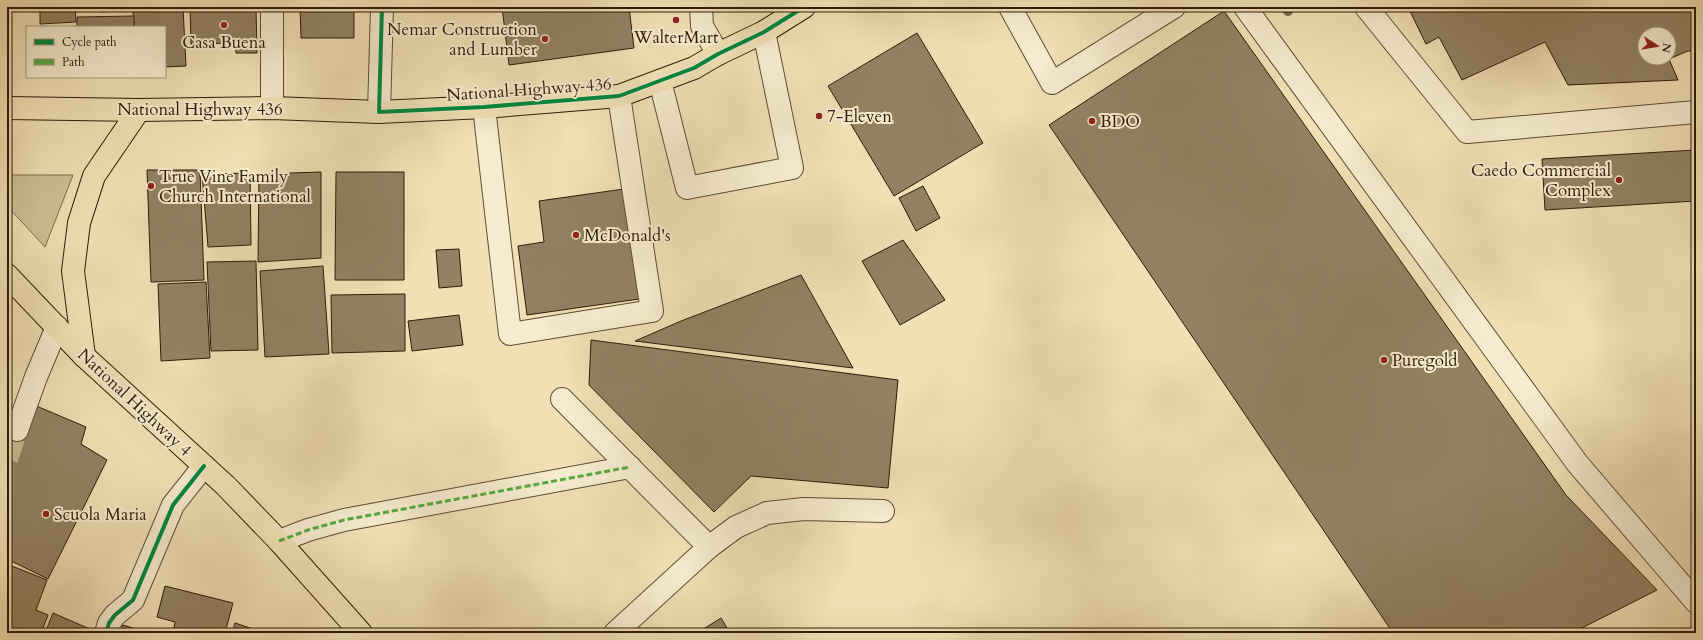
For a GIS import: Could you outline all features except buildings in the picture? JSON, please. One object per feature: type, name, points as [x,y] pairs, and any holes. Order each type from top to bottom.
[{"type":"main road","name":"National Highway 436","points":[[7,108],[139,110],[272,108],[379,112],[484,108],[619,96],[694,68],[718,54],[764,32],[804,7]]},
{"type":"main road","points":[[84,356],[73,271],[79,223],[94,176],[139,110]]},
{"type":"main road","name":"National Highway 4","points":[[7,275],[84,356],[204,466],[279,541],[361,633]]},
{"type":"street","points":[[272,7],[272,108]]},
{"type":"street","points":[[379,112],[382,7]]},
{"type":"street","points":[[701,7],[702,26],[718,54]]},
{"type":"street","points":[[1010,7],[1052,83],[1174,7]]},
{"type":"street","points":[[1245,7],[1577,462],[1696,602]]},
{"type":"street","points":[[1366,7],[1467,132],[1696,112]]},
{"type":"street","points":[[660,81],[687,188],[792,168],[764,32]]},
{"type":"street","points":[[484,108],[510,334],[652,311],[619,96]]},
{"type":"street","points":[[17,430],[36,377],[57,327]]},
{"type":"street","points":[[562,399],[709,547]]},
{"type":"street","points":[[106,633],[109,623],[115,615],[133,600],[173,505],[204,466]]},
{"type":"street","points":[[279,541],[308,530],[344,520],[630,467]]},
{"type":"street","points":[[615,633],[709,547],[736,527],[766,512],[804,509],[883,511]]},
{"type":"shaded area","points":[[7,175],[73,175],[45,247],[7,206]]},
{"type":"waterway","points":[[1285,7],[1288,11]]},
{"type":"tunnel","points":[[7,459],[17,430]]},
{"type":"marked path","points":[[279,541],[308,530],[344,520],[630,467]]},
{"type":"cycle path","points":[[382,7],[379,112],[484,107],[619,96],[694,68],[718,54],[764,32],[804,7]]},
{"type":"cycle path","points":[[106,633],[109,623],[115,615],[133,600],[173,505],[204,466]]},
{"type":"place","name":"WalterMart","points":[[676,20]]},
{"type":"place","name":"Casa Buena","points":[[224,25]]},
{"type":"place","name":"Nemar Construction and Lumber","points":[[545,39]]},
{"type":"place","name":"7-Eleven","points":[[819,116]]},
{"type":"place","name":"BDO","points":[[1092,121]]},
{"type":"place","name":"Caedo Commercial Complex","points":[[1619,180]]},
{"type":"place","name":"True Vine Family Church International","points":[[151,186]]},
{"type":"place","name":"McDonald's","points":[[576,235]]},
{"type":"place","name":"Puregold","points":[[1384,360]]},
{"type":"place","name":"Scuola Maria","points":[[46,514]]}]
